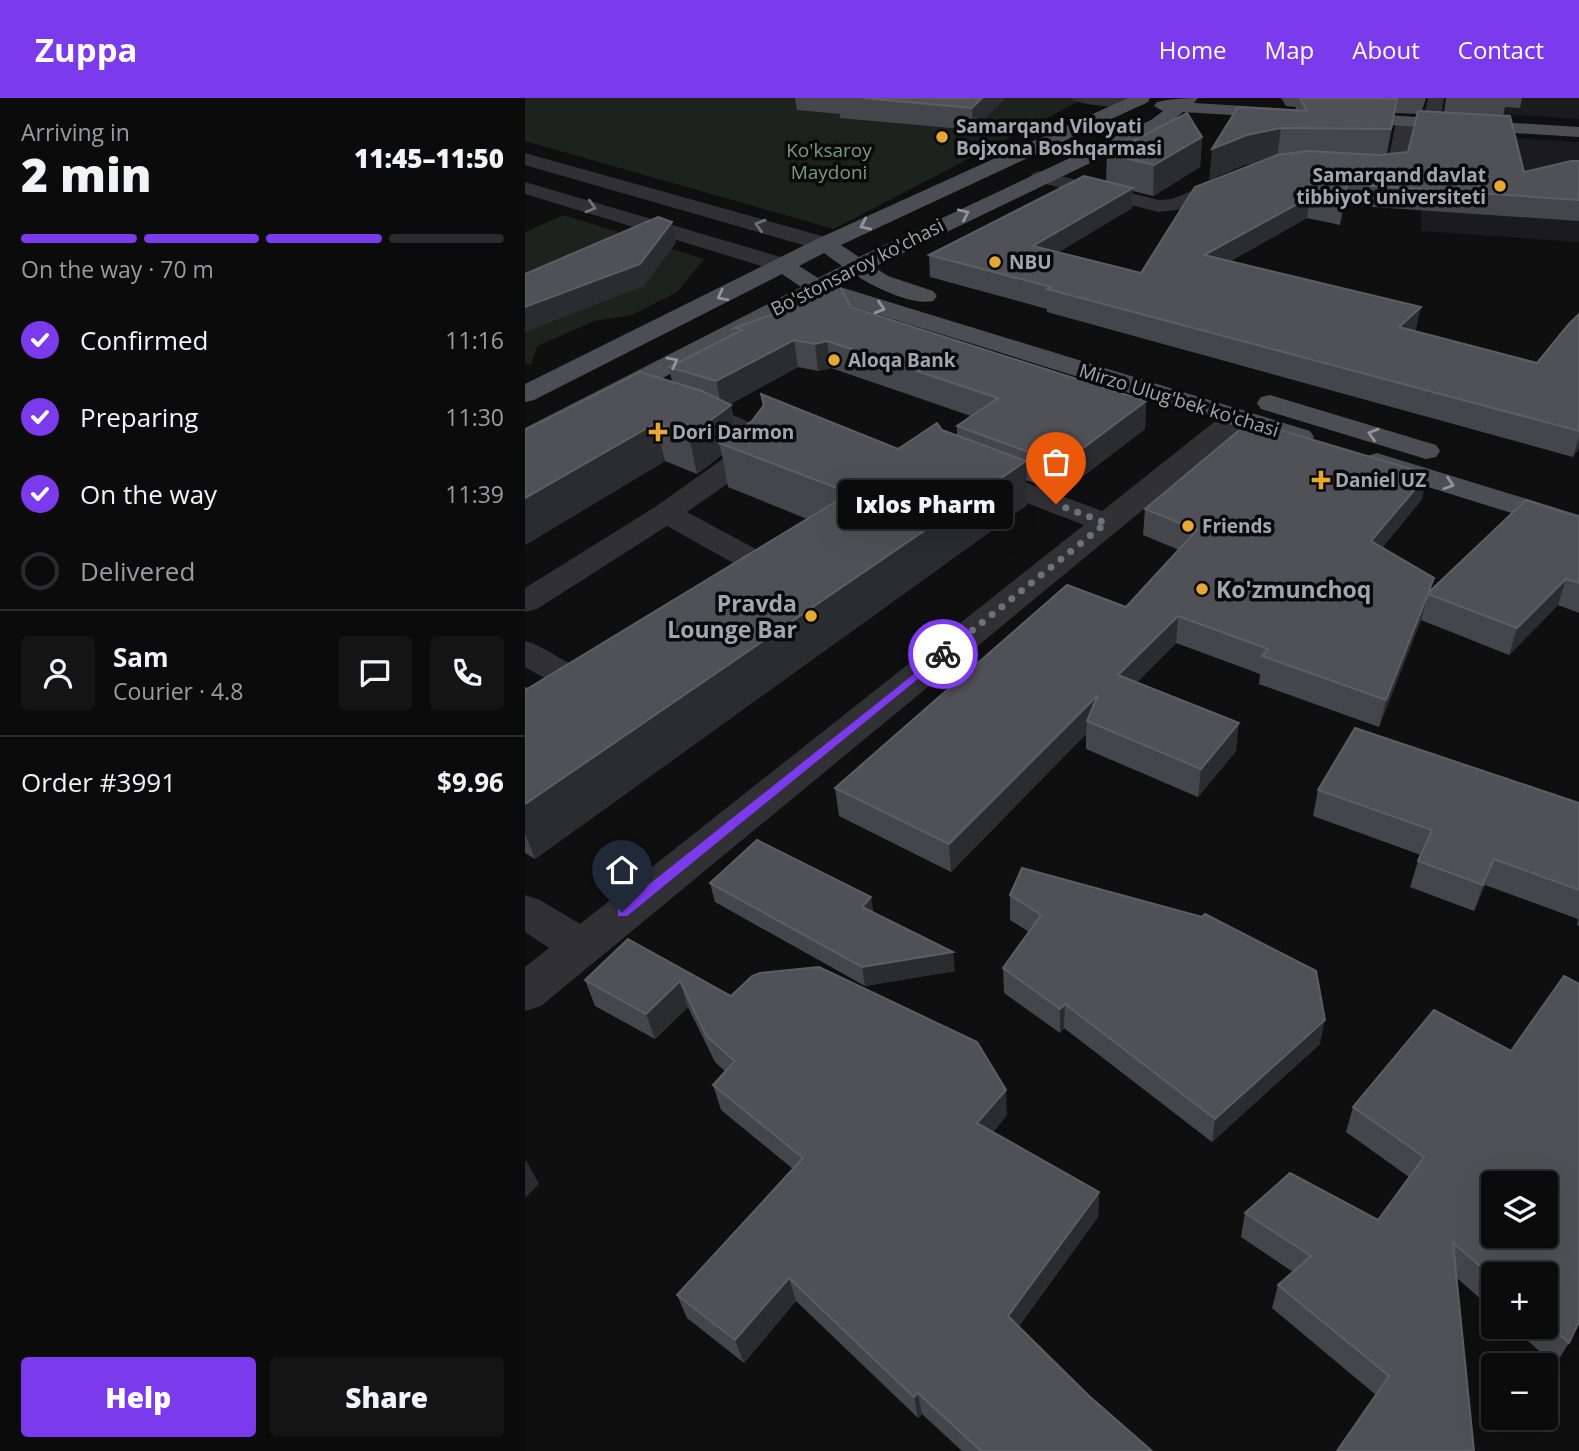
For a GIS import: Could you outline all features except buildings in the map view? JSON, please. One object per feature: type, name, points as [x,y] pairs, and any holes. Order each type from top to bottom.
[{"type":"main road","points":[[1139,100],[1431,124],[1579,132]]},
{"type":"main road","name":"Bo'stonsaroy ko'chasi","points":[[525,394],[825,244],[1139,100]]},
{"type":"main road","name":"Bo'stonsaroy ko'chasi","points":[[525,439],[858,265],[1157,124],[1185,103]]},
{"type":"main road","name":"Mirzo Ulug'bek ko'chasi","points":[[825,244],[880,281],[904,290],[1447,457]]},
{"type":"main road","name":"Mirzo Ulug'bek ko'chasi","points":[[783,265],[815,287],[1579,525]]},
{"type":"street","points":[[1078,98],[1139,100]]},
{"type":"street","points":[[1431,124],[1436,98]]},
{"type":"street","points":[[1334,166],[1375,169],[1397,165],[1405,122]]},
{"type":"street","points":[[525,159],[825,244]]},
{"type":"street","points":[[1040,177],[1159,206],[1176,205],[1249,172]]},
{"type":"street","points":[[525,188],[725,245],[783,265]]},
{"type":"street","points":[[525,602],[666,513],[747,457],[755,447],[753,437],[720,420],[623,388]]},
{"type":"street","points":[[525,993],[1238,418]]},
{"type":"street","points":[[956,466],[1106,523]]},
{"type":"street","points":[[666,513],[754,561],[751,574],[698,612]]},
{"type":"street","points":[[525,652],[574,678],[598,678],[635,657]]},
{"type":"street","points":[[525,911],[580,946]]},
{"type":"shaded area","points":[[1454,98],[1579,98],[1579,119],[1453,111]]},
{"type":"shaded area","name":"Samarqand davlat tibbiyot universiteti","points":[[1421,132],[1579,142],[1579,242],[1421,231]]},
{"type":"green space","name":"Ko'ksaroy Maydoni","points":[[525,98],[1085,98],[834,229],[525,141]]},
{"type":"green space","points":[[564,215],[704,259],[677,292],[632,315],[594,321],[537,346],[531,365],[525,363],[525,232]]},
{"type":"way so far","points":[[943,654],[1106,523],[1056,504]]},
{"type":"place","name":"Samarqand Viloyati Bojxona Boshqarmasi","points":[[942,137]]},
{"type":"place","name":"Samarqand davlat tibbiyot universiteti","points":[[1500,186]]},
{"type":"place","name":"NBU","points":[[995,262]]},
{"type":"place","name":"Aloqa Bank","points":[[834,360]]},
{"type":"place","name":"Dori Darmon","points":[[658,432]]},
{"type":"place","name":"Daniel UZ","points":[[1321,480]]},
{"type":"place","name":"Ixlos Pharm","points":[[1056,504]]},
{"type":"place","name":"Friends","points":[[1188,526]]},
{"type":"place","name":"Ko'zmunchoq","points":[[1202,589]]},
{"type":"place","name":"Pravda Lounge Bar","points":[[811,616]]},
{"type":"route","points":[[622,912],[943,654]]}]
